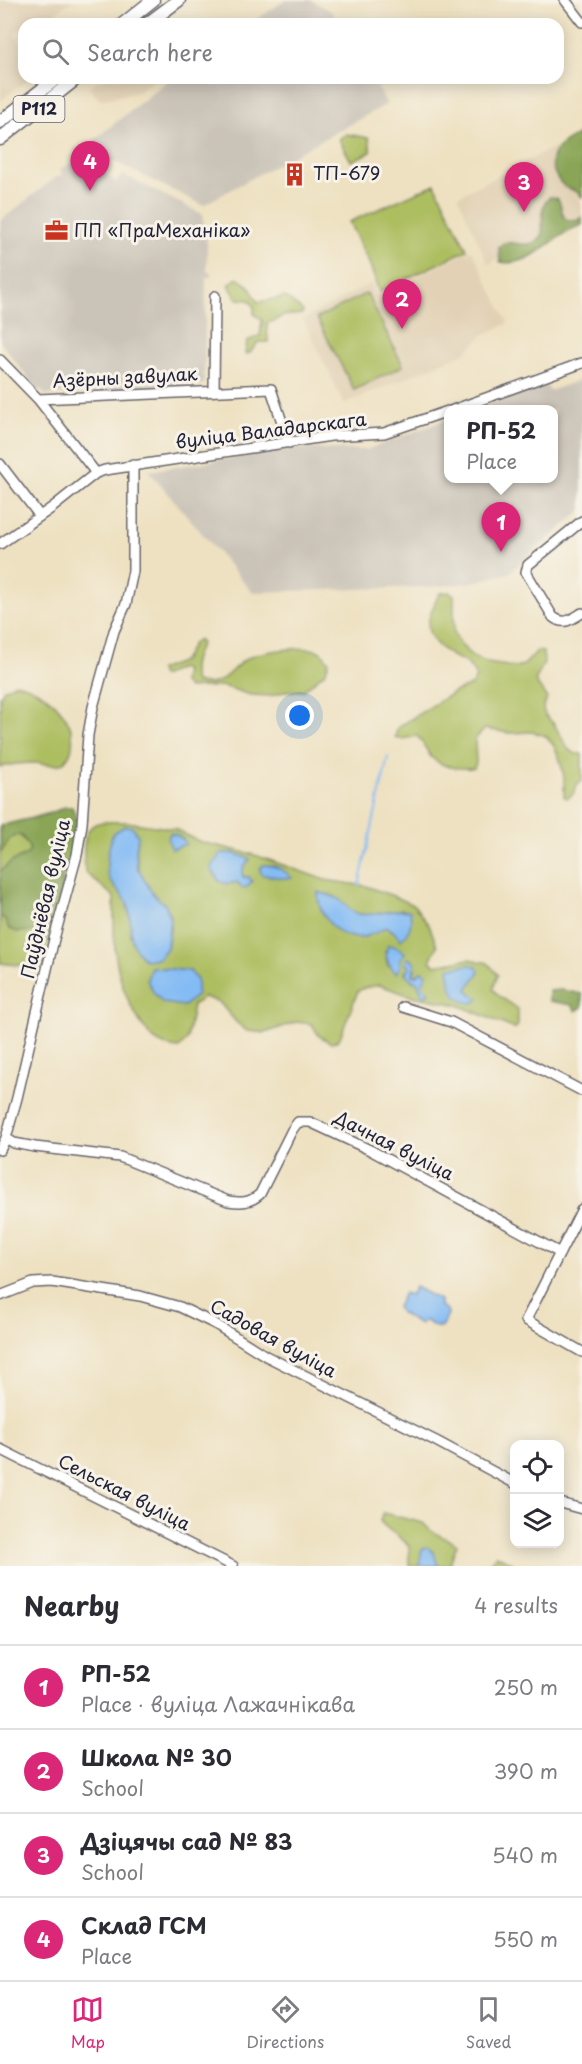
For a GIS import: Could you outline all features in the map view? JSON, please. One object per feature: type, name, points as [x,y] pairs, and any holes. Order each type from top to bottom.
[{"type":"main road","points":[[130,18],[153,0]]},
{"type":"main road","points":[[155,18],[178,0]]},
{"type":"main road","name":"Р112","points":[[0,122],[49,84]]},
{"type":"main road","name":"Р112","points":[[0,139],[69,84]]},
{"type":"street","points":[[565,0],[582,22]]},
{"type":"street","name":"Азёрны завулак","points":[[214,391],[215,296]]},
{"type":"street","points":[[0,360],[38,399],[96,473],[0,544]]},
{"type":"street","points":[[467,405],[582,363]]},
{"type":"street","name":"Азёрны завулак","points":[[38,399],[271,389],[289,443]]},
{"type":"street","name":"вуліца Валадарскага","points":[[96,473],[133,465],[331,436],[384,433],[444,412]]},
{"type":"street","points":[[0,464],[39,515]]},
{"type":"street","name":"Паўднёвая вуліца","points":[[0,1150],[6,1138],[54,939],[77,855],[82,824],[88,735],[93,706],[114,631],[126,603],[133,571],[133,465]]},
{"type":"street","points":[[582,520],[528,565],[526,572],[553,617],[562,622],[582,613]]},
{"type":"street","points":[[403,1007],[451,1022],[582,1091]]},
{"type":"street","name":"Дачная вуліца","points":[[6,1138],[14,1143],[36,1147],[120,1157],[228,1201],[246,1202],[260,1194],[298,1122],[310,1122],[370,1150],[560,1253]]},
{"type":"street","points":[[582,1209],[526,1320],[582,1352]]},
{"type":"street","name":"Садовая вуліца","points":[[0,1296],[33,1283],[52,1282],[140,1296],[180,1307],[215,1324],[266,1356],[510,1481]]},
{"type":"street","name":"Сельская вуліца","points":[[0,1449],[233,1566]]},
{"type":"street","points":[[564,1504],[582,1509]]},
{"type":"shaded area","points":[[0,0],[73,0],[48,18],[42,18],[39,15],[35,18],[18,18],[18,31],[14,34],[18,39],[18,84],[22,84],[0,101]]},
{"type":"shaded area","points":[[286,0],[311,0],[332,12],[336,18],[258,18]]},
{"type":"shaded area","points":[[93,84],[148,84],[138,92],[100,100],[88,87]]},
{"type":"shaded area","points":[[164,84],[375,84],[387,104],[203,205],[113,161],[73,150],[93,141]]},
{"type":"shaded area","points":[[554,147],[582,205],[582,219],[488,264],[458,196]]},
{"type":"shaded area","points":[[76,161],[92,162],[116,182],[123,175],[202,214],[207,244],[207,272],[211,272],[211,277],[206,277],[204,384],[45,395],[41,389],[38,391],[0,341],[0,221],[55,178],[63,175],[60,169]]},
{"type":"shaded area","points":[[472,250],[508,323],[483,335],[465,353],[344,404],[303,319],[371,283],[378,296]]},
{"type":"shaded area","points":[[582,379],[582,510],[509,573],[469,583],[427,587],[252,592],[149,471],[294,448],[366,450],[444,421],[444,483],[558,483],[558,405],[487,405],[545,384],[550,391]]},
{"type":"green space","points":[[582,132],[582,197],[560,182],[552,162],[560,146]]},
{"type":"green space","points":[[346,134],[369,138],[371,152],[351,161],[339,139]]},
{"type":"green space","points":[[435,184],[467,250],[379,292],[370,265],[349,222]]},
{"type":"green space","points":[[550,197],[557,198],[566,220],[576,221],[582,217],[582,225],[571,229],[523,260],[512,263],[500,262],[499,248],[503,243],[528,244],[537,241],[542,236],[544,205]]},
{"type":"green space","points":[[237,278],[249,286],[258,302],[285,297],[303,311],[302,314],[282,316],[267,323],[268,342],[258,342],[250,353],[245,354],[247,341],[260,336],[262,320],[254,314],[254,306],[249,300],[237,299],[229,285]]},
{"type":"green space","points":[[367,293],[403,366],[354,390],[317,318]]},
{"type":"green space","points":[[449,592],[454,595],[454,632],[460,644],[472,656],[488,663],[514,667],[524,665],[537,651],[543,652],[544,663],[535,681],[547,698],[543,709],[545,715],[554,724],[568,749],[576,754],[582,754],[582,782],[578,783],[573,794],[568,798],[564,797],[564,777],[560,760],[554,746],[546,736],[533,732],[509,733],[485,729],[475,739],[476,763],[474,768],[440,764],[431,757],[417,736],[403,739],[395,737],[398,727],[454,692],[472,685],[476,677],[469,666],[442,649],[430,635],[428,628],[431,612],[440,593]]},
{"type":"green space","points":[[199,640],[201,644],[193,672],[195,682],[204,684],[224,678],[252,656],[271,651],[313,649],[329,661],[326,671],[303,691],[286,691],[271,696],[250,695],[223,686],[188,688],[183,683],[185,670],[179,668],[161,676],[159,670],[183,661],[193,643]]},
{"type":"green space","points":[[16,683],[27,686],[49,698],[65,717],[72,739],[71,751],[62,763],[55,765],[23,763],[0,767],[0,696],[4,689]]},
{"type":"green space","points":[[65,807],[72,807],[75,815],[77,824],[75,840],[60,889],[54,934],[50,941],[44,941],[42,938],[47,924],[47,911],[38,914],[36,931],[18,932],[9,929],[4,918],[0,917],[0,871],[13,861],[27,855],[30,849],[22,836],[17,835],[11,837],[0,852],[0,826],[41,816]]},
{"type":"green space","points":[[124,822],[175,829],[198,841],[255,855],[325,880],[366,886],[414,905],[430,927],[437,946],[430,961],[435,965],[469,959],[488,963],[498,975],[493,989],[518,1009],[518,1025],[515,1029],[458,1005],[408,995],[379,985],[358,991],[339,1040],[331,1043],[319,1036],[312,1024],[296,1022],[265,1033],[247,1031],[219,1002],[204,997],[193,1005],[187,1040],[179,1048],[158,1042],[141,1024],[123,988],[116,959],[114,897],[85,872],[84,844],[88,831],[98,823]],"holes":[[[138,836],[137,859],[140,873],[147,887],[166,906],[170,916],[167,948],[130,935],[131,920],[126,900]],[[233,853],[249,859],[243,869],[243,877],[249,877],[243,888],[237,882],[228,884],[219,881],[217,875]],[[324,894],[336,898],[354,913],[382,914],[402,909],[396,933],[386,927],[363,937]],[[385,952],[399,959],[400,968],[388,966]],[[409,966],[415,969],[413,975],[425,978],[422,981],[421,992],[418,983],[405,973],[411,968]],[[151,967],[190,971],[154,993],[147,980]]]},
{"type":"green space","points":[[18,835],[24,839],[30,849],[27,855],[13,861],[0,871],[0,852],[11,838]]},
{"type":"green space","points":[[52,871],[64,881],[43,968],[0,963],[0,885]]},
{"type":"green space","points":[[562,990],[582,994],[582,1007],[576,1011],[572,1005],[549,1001],[549,991]]},
{"type":"green space","points":[[383,1513],[423,1523],[431,1531],[457,1544],[449,1566],[409,1566],[409,1546],[380,1521]]},
{"type":"green space","points":[[496,1555],[518,1566],[487,1566]]},
{"type":"water","points":[[125,826],[133,827],[138,836],[137,867],[153,894],[166,905],[170,920],[167,948],[159,958],[145,960],[138,952],[132,939],[127,903],[108,875],[107,859],[113,833]]},
{"type":"water","points":[[170,833],[181,838],[186,844],[172,849],[168,840]]},
{"type":"water","points":[[221,853],[233,853],[250,859],[243,869],[243,877],[249,877],[252,881],[247,887],[243,888],[237,882],[228,884],[219,881],[211,868]]},
{"type":"water","points":[[263,865],[279,868],[292,878],[262,875],[260,869]]},
{"type":"water","points":[[318,892],[338,898],[350,910],[359,914],[410,911],[409,930],[401,940],[386,927],[364,937],[346,936],[331,925],[325,917],[318,900]]},
{"type":"water","points":[[388,945],[397,947],[405,953],[400,959],[400,968],[396,973],[387,960]]},
{"type":"water","points":[[407,958],[413,960],[415,965],[413,975],[416,976],[421,971],[427,974],[422,984],[429,993],[424,996],[418,983],[405,972],[410,968],[405,963]]},
{"type":"water","points":[[476,966],[479,972],[467,990],[479,999],[474,1003],[457,997],[450,981],[449,968]]},
{"type":"water","points":[[151,967],[190,971],[197,980],[197,995],[184,1006],[163,1003],[147,980]]},
{"type":"water","points":[[415,1287],[440,1300],[440,1306],[447,1310],[448,1314],[441,1327],[436,1327],[424,1320],[418,1324],[400,1313],[397,1307],[404,1293],[410,1295]]},
{"type":"water","points":[[427,1547],[434,1553],[438,1566],[419,1566],[422,1549]]},
{"type":"waterway","points":[[359,885],[388,757]]},
{"type":"place","name":"ТП-679","points":[[295,174]]},
{"type":"place","name":"Склад ГСМ","points":[[90,191]]},
{"type":"place","name":"Дзіцячы сад № 83","points":[[524,212]]},
{"type":"place","name":"ПП «ПраМеханіка»","points":[[56,231]]},
{"type":"place","name":"Школа № 30","points":[[402,329]]},
{"type":"place","name":"РП-52","points":[[501,552]]}]
